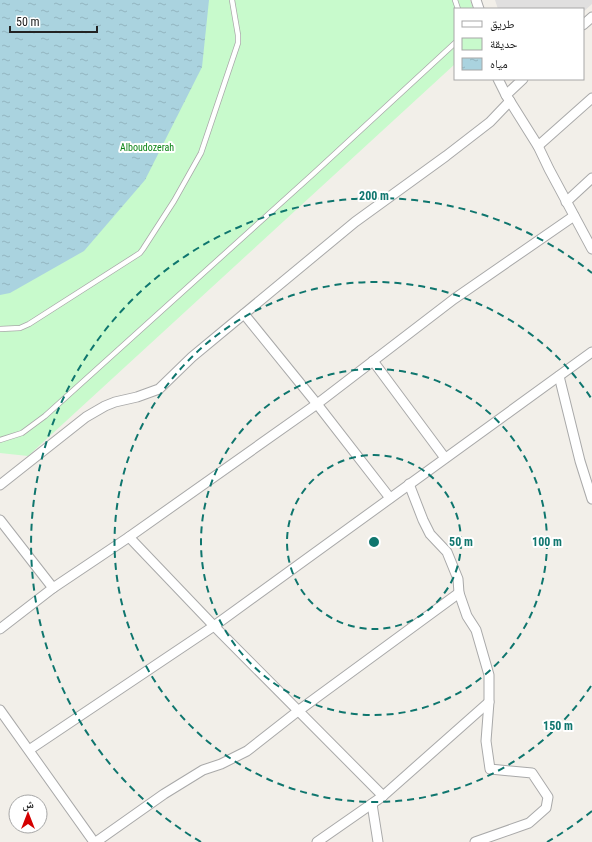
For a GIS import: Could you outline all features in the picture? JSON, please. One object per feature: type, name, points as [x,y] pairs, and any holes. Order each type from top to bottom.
[{"type":"street","points":[[584,24],[592,17]]},
{"type":"street","points":[[499,80],[538,146],[566,202],[592,249]]},
{"type":"street","points":[[0,484],[86,417],[115,402],[137,397],[159,389],[192,357],[355,222],[490,122],[522,80]]},
{"type":"street","points":[[538,146],[592,98]]},
{"type":"street","points":[[566,202],[592,178]]},
{"type":"street","points":[[0,629],[52,588],[129,537],[317,404],[454,299],[574,216]]},
{"type":"street","points":[[244,314],[317,404],[390,498]]},
{"type":"street","points":[[29,750],[214,626],[592,352]]},
{"type":"street","points":[[373,361],[445,458]]},
{"type":"street","points":[[559,376],[580,461],[592,499]]},
{"type":"street","points":[[409,484],[430,534],[446,552],[458,579],[459,593],[467,616],[476,630],[489,675],[489,702],[486,741],[490,769],[532,773],[548,797],[546,808],[529,823],[475,842]]},
{"type":"street","points":[[0,520],[52,588]]},
{"type":"street","points":[[129,537],[214,626],[383,796]]},
{"type":"street","points":[[0,710],[95,842],[164,794],[202,770],[222,764],[247,751],[298,711],[459,593]]},
{"type":"street","points":[[317,842],[383,796],[489,702]]},
{"type":"street","points":[[372,804],[378,842]]},
{"type":"lane","points":[[0,328],[20,328],[29,324],[140,253],[143,249],[174,201],[201,153],[238,43],[232,0]]},
{"type":"lane","points":[[0,440],[22,433],[45,416],[313,174],[454,44]]},
{"type":"shaded area","points":[[495,0],[592,0],[592,4],[584,11],[584,8],[498,8]]},
{"type":"green space","name":"Alboudozerah","points":[[0,0],[470,0],[473,8],[454,8],[454,65],[28,456],[0,453]]},
{"type":"water","points":[[0,0],[209,0],[202,67],[145,180],[84,251],[10,293],[0,295]]}]
